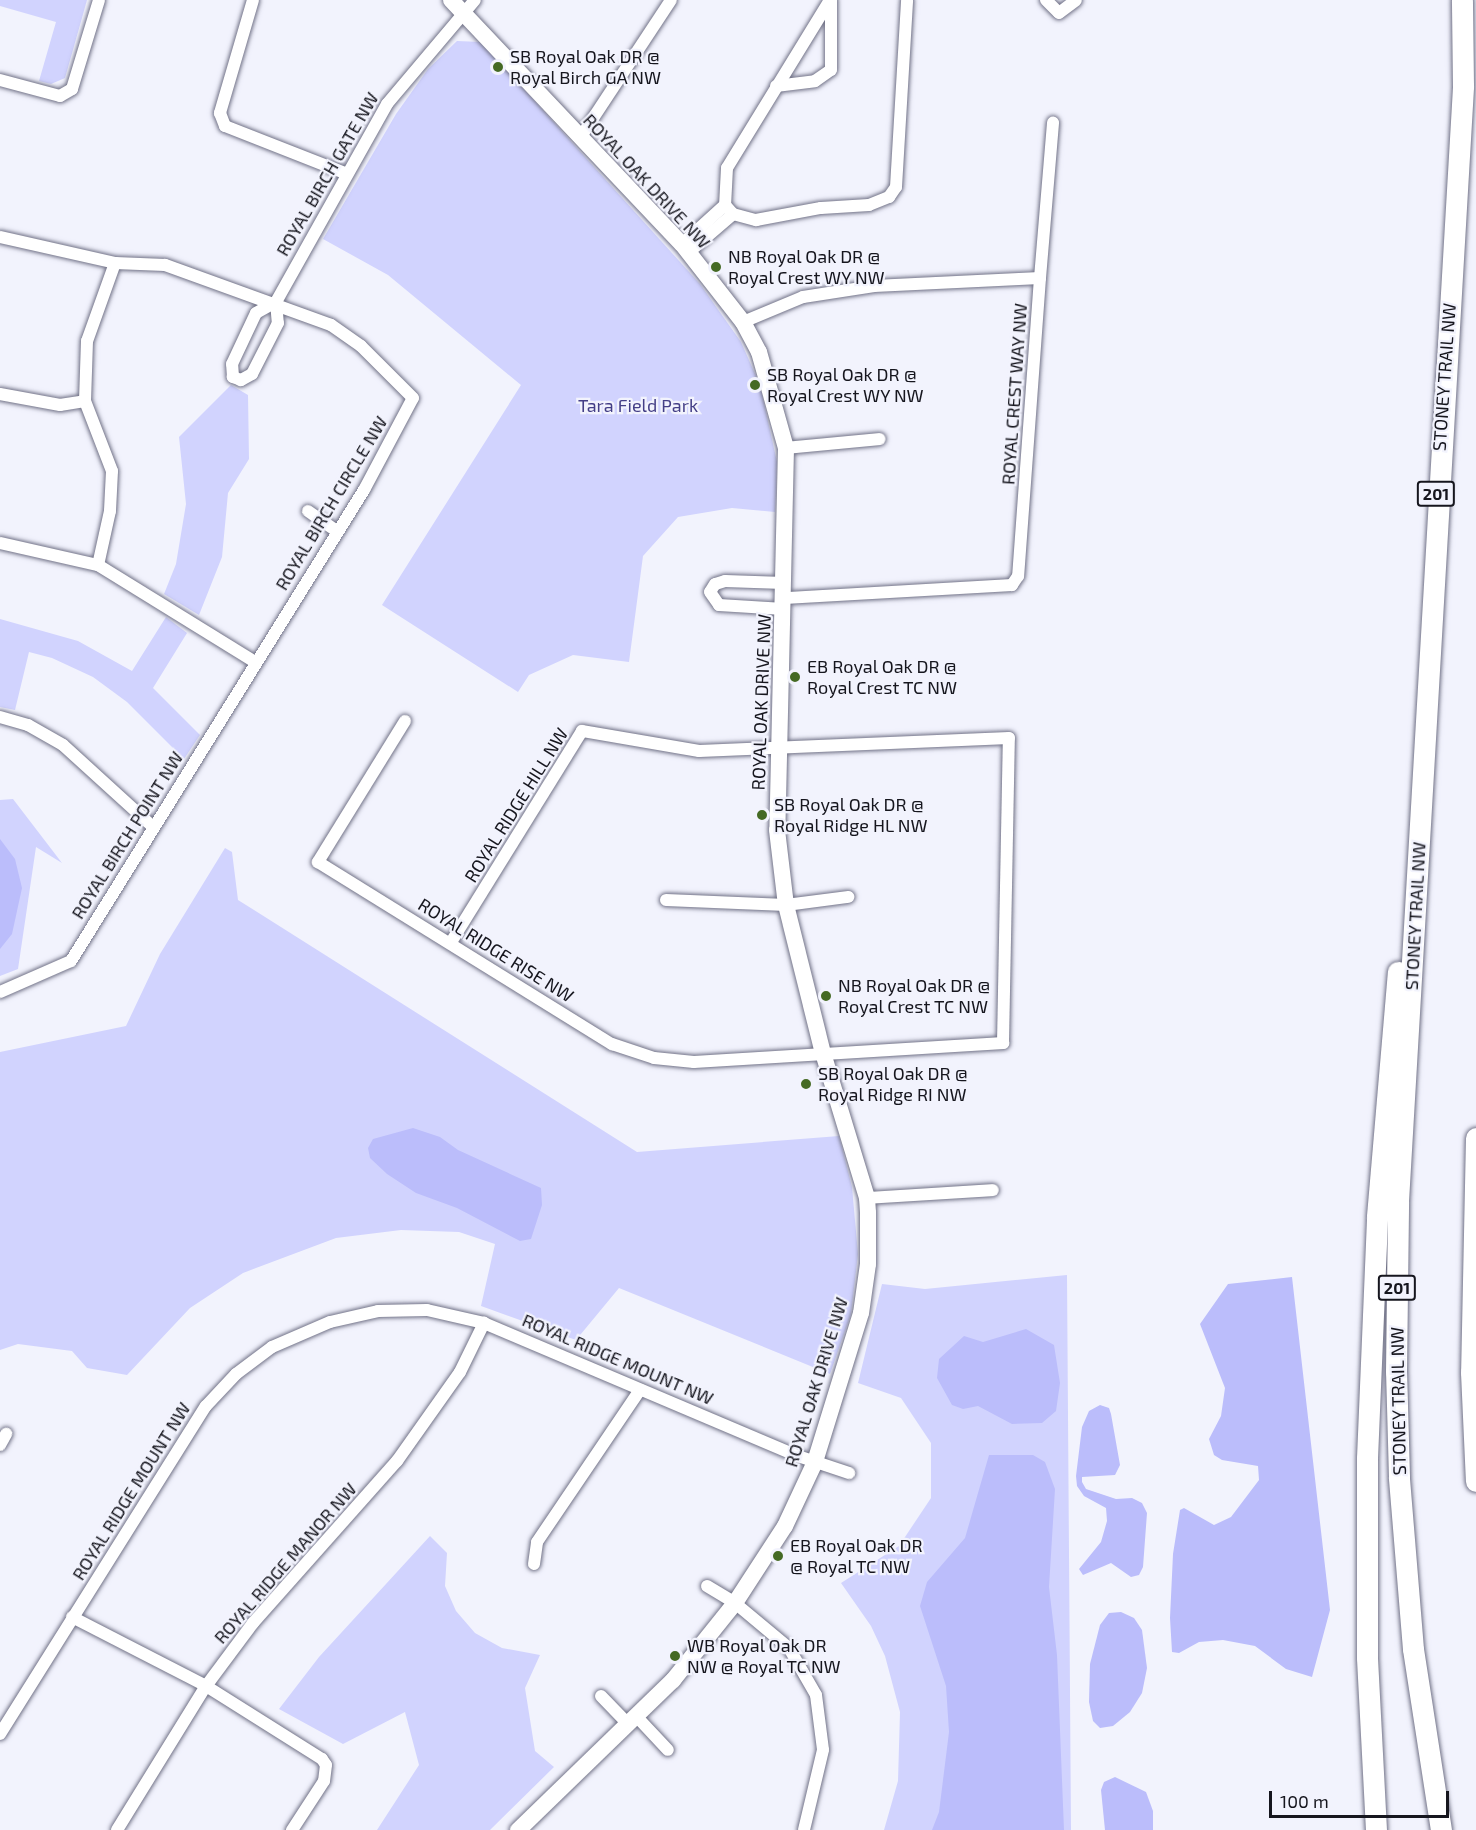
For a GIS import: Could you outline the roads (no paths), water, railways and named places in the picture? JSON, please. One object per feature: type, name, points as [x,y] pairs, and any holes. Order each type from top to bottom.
[{"type":"highway","name":"STONEY TRAIL NW","points":[[1441,1830],[1413,1649],[1399,1477],[1396,1372],[1398,1201],[1463,86],[1462,0]]},
{"type":"highway","points":[[1376,1830],[1367,1657],[1367,1458],[1377,1216],[1416,780],[1425,745]]},
{"type":"highway","points":[[1476,1138],[1470,1372],[1476,1481]]},
{"type":"highway","points":[[1367,1657],[1390,1830]]},
{"type":"street","points":[[0,80],[60,96],[72,89],[99,0]]},
{"type":"street","points":[[253,0],[220,113],[225,126],[345,173]]},
{"type":"street","name":"ROYAL OAK DRIVE NW","points":[[451,0],[686,248],[743,322],[759,352],[786,448],[777,830],[786,905],[823,1053],[867,1198],[868,1264],[861,1313],[815,1462],[785,1526],[735,1603],[633,1721],[519,1830]]},
{"type":"street","name":"ROYAL BIRCH GATE NW","points":[[276,302],[345,173],[387,104],[465,15],[475,0]]},
{"type":"street","points":[[580,138],[671,0]]},
{"type":"street","points":[[776,86],[815,81],[831,70],[831,0]]},
{"type":"street","points":[[729,209],[727,168],[831,0]]},
{"type":"street","points":[[729,209],[756,220],[821,208],[869,205],[889,196],[896,187],[907,0]]},
{"type":"street","points":[[1046,0],[1059,13],[1076,0]]},
{"type":"street","points":[[1040,278],[1053,123]]},
{"type":"street","points":[[686,248],[729,209]]},
{"type":"street","name":"ROYAL BIRCH CIRCLE NW","points":[[0,237],[115,262],[165,265],[276,302],[332,325],[361,346],[413,398],[364,490],[255,662]]},
{"type":"street","points":[[98,565],[110,511],[112,471],[85,401],[87,341],[115,262]]},
{"type":"street","name":"ROYAL CREST WAY NW","points":[[743,322],[803,297],[874,286],[1040,278],[1018,576],[1011,585],[784,597]]},
{"type":"street","points":[[276,302],[278,323],[252,374],[241,380],[233,376],[232,364],[256,313],[276,302]]},
{"type":"street","points":[[0,394],[60,405],[85,401]]},
{"type":"street","points":[[786,448],[880,439]]},
{"type":"street","points":[[308,511],[337,531]]},
{"type":"street","points":[[0,543],[98,565],[255,662]]},
{"type":"street","points":[[724,581],[784,597],[719,605],[710,592],[715,584],[724,581]]},
{"type":"street","name":"ROYAL BIRCH POINT NW","points":[[0,992],[70,960],[255,662]]},
{"type":"street","points":[[0,717],[28,725],[63,745],[153,827]]},
{"type":"street","name":"ROYAL RIDGE RISE NW","points":[[405,721],[318,861],[612,1044],[654,1058],[694,1062],[1003,1043],[1009,738],[778,749]]},
{"type":"street","name":"ROYAL RIDGE HILL NW","points":[[451,942],[582,731],[699,752],[778,749]]},
{"type":"street","points":[[666,900],[786,905],[848,897]]},
{"type":"street","points":[[867,1198],[993,1190]]},
{"type":"street","name":"ROYAL RIDGE MOUNT NW","points":[[0,1734],[206,1406],[236,1374],[272,1347],[330,1322],[378,1311],[427,1310],[484,1323],[815,1462],[849,1473]]},
{"type":"street","name":"ROYAL RIDGE MANOR NW","points":[[117,1830],[206,1686],[253,1623],[397,1461],[460,1372],[484,1323]]},
{"type":"street","points":[[534,1564],[537,1542],[640,1390]]},
{"type":"street","points":[[707,1586],[735,1603],[789,1648],[816,1695],[823,1750],[804,1830]]},
{"type":"street","points":[[72,1617],[206,1686],[315,1752],[326,1765],[324,1781],[292,1830]]},
{"type":"street","points":[[601,1696],[668,1750]]},
{"type":"place","name":"SB Royal Oak DR @ Royal Birch GA NW","points":[[498,67]]},
{"type":"place","name":"NB Royal Oak DR @ Royal Crest WY NW","points":[[716,267]]},
{"type":"place","name":"SB Royal Oak DR @ Royal Crest WY NW","points":[[755,385]]},
{"type":"place","name":"EB Royal Oak DR @ Royal Crest TC NW","points":[[795,677]]},
{"type":"place","name":"SB Royal Oak DR @ Royal Ridge HL NW","points":[[762,815]]},
{"type":"place","name":"NB Royal Oak DR @ Royal Crest TC NW","points":[[826,996]]},
{"type":"place","name":"SB Royal Oak DR @ Royal Ridge RI NW","points":[[806,1084]]},
{"type":"place","name":"EB Royal Oak DR @ Royal TC NW","points":[[778,1556]]},
{"type":"place","name":"WB Royal Oak DR NW @ Royal TC NW","points":[[675,1656]]},
{"type":"park label","name":"Tara Field Park","points":[[638,405]]}]
